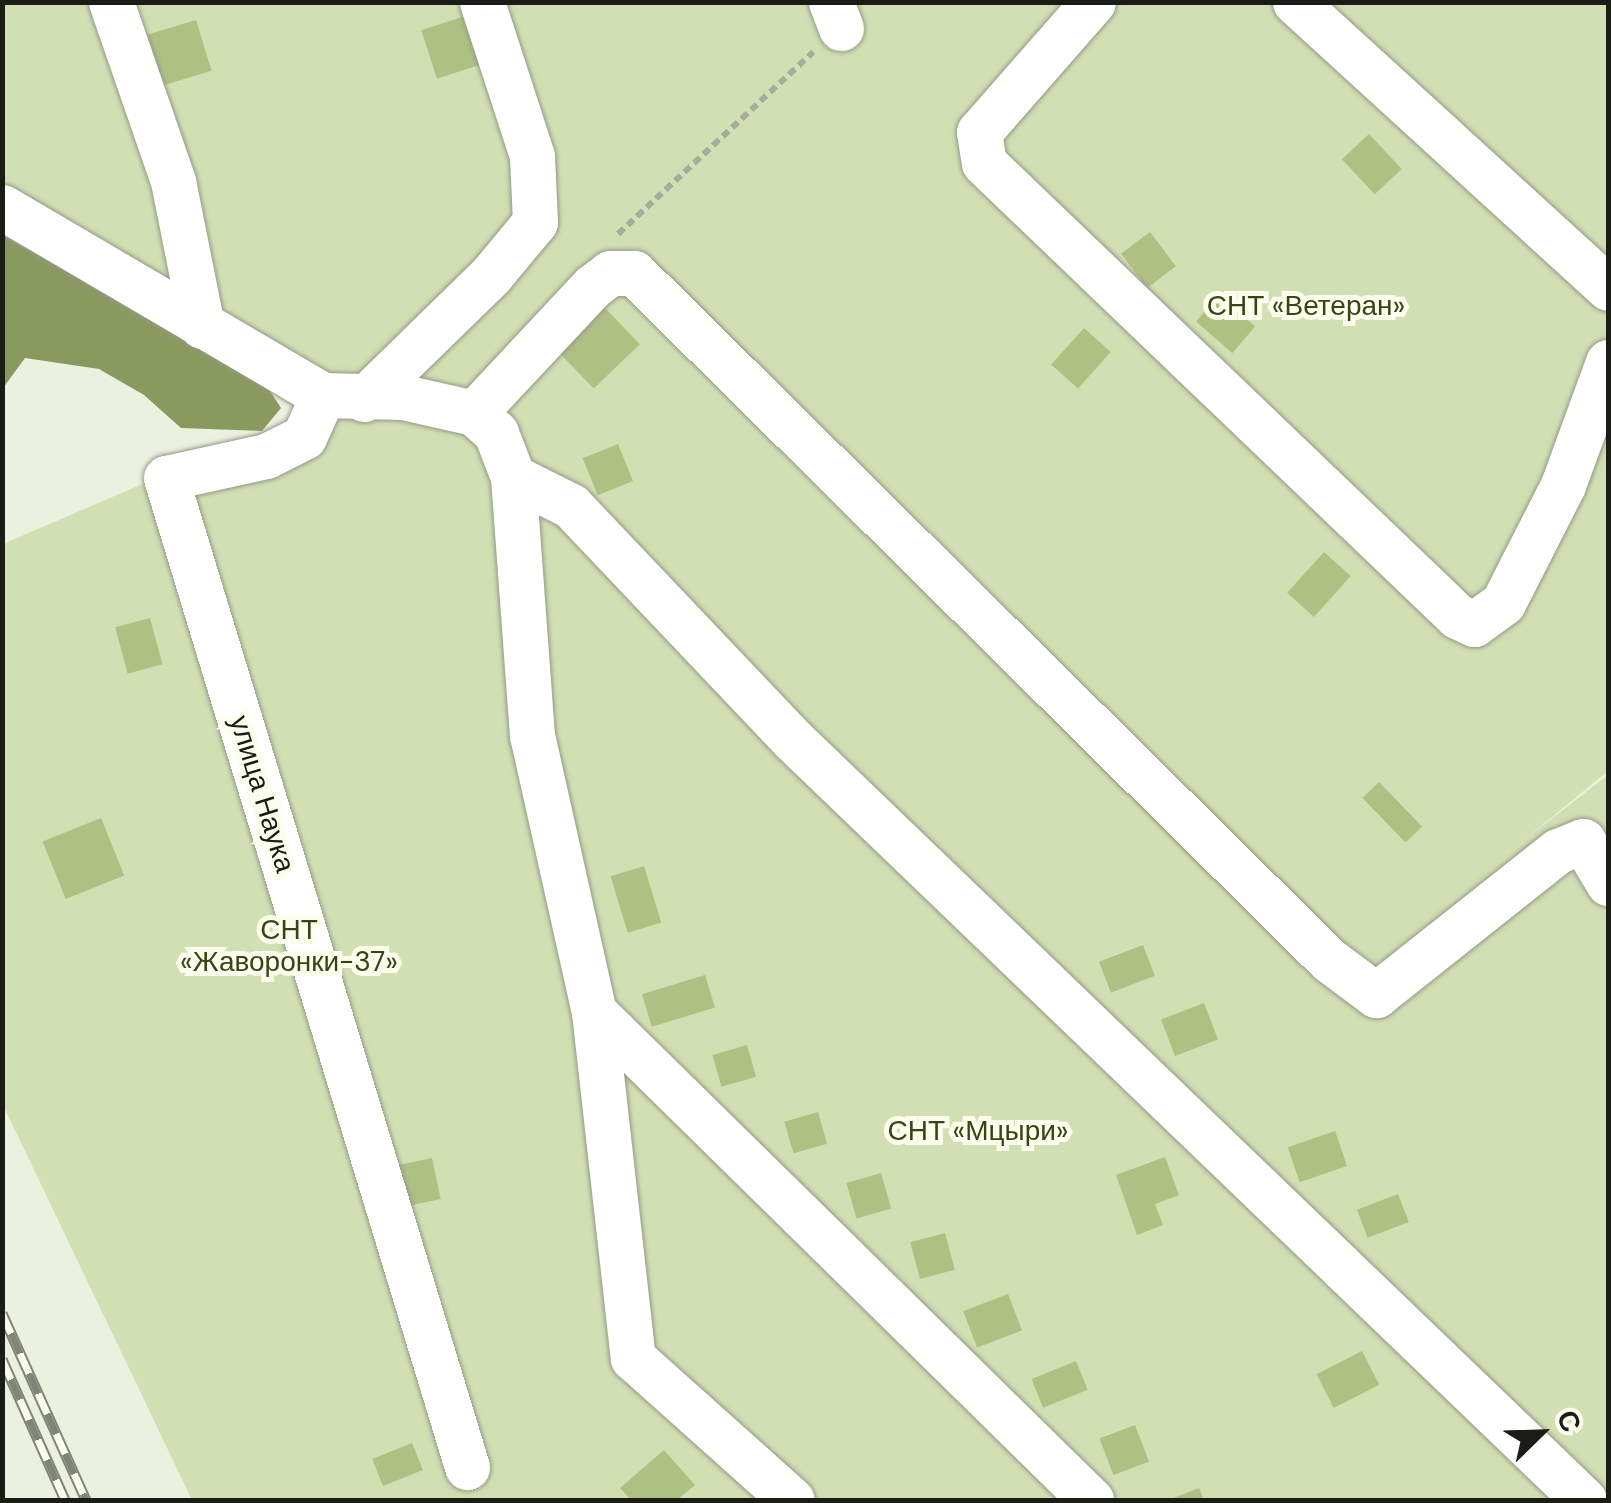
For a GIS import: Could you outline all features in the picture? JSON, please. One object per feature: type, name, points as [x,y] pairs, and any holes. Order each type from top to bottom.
[{"type":"street","points":[[111,2],[173,181],[202,326]]},
{"type":"street","points":[[344,397],[492,276],[535,222],[532,156],[482,2]]},
{"type":"street","points":[[1093,2],[979,132],[984,163],[1457,616],[1474,624],[1503,603],[1564,485],[1608,362]]},
{"type":"street","points":[[1295,2],[1608,288]]},
{"type":"street","points":[[2,207],[202,326],[344,397],[403,397],[474,413],[496,434],[513,477],[532,735],[594,1012],[634,1358],[775,1495]]},
{"type":"street","points":[[474,413],[610,273],[622,270],[644,281],[1329,960],[1376,996],[1558,851],[1583,841],[1608,883]]},
{"type":"street","name":"улица Наука","points":[[344,397],[304,437],[266,456],[166,478],[467,1467]]},
{"type":"street","points":[[513,477],[571,506],[806,752],[1584,1500]]},
{"type":"street","points":[[594,1012],[1090,1500]]},
{"type":"path","points":[[610,273],[614,238],[836,15]]},
{"type":"green space","points":[[3,3],[1608,3],[1608,771],[1524,840],[1608,775],[1608,1500],[192,1500],[3,1105],[3,544],[323,406],[3,207]]},
{"type":"shaded area","points":[[3,235],[268,388],[281,408],[262,431],[181,428],[144,395],[99,369],[25,358],[3,388]]},
{"type":"building","points":[[465,16],[481,65],[437,79],[421,30]]},
{"type":"building","points":[[196,20],[211,71],[158,87],[142,36]]},
{"type":"building","points":[[1369,134],[1402,169],[1375,194],[1342,159]]},
{"type":"building","points":[[1150,232],[1176,266],[1147,288],[1121,254]]},
{"type":"building","points":[[1219,295],[1255,326],[1232,353],[1196,321]]},
{"type":"building","points":[[603,306],[640,344],[594,389],[557,350]]},
{"type":"building","points":[[1084,328],[1111,352],[1078,389],[1051,364]]},
{"type":"building","points":[[618,444],[633,481],[598,495],[583,458]]},
{"type":"building","points":[[1324,552],[1351,576],[1314,617],[1287,593]]},
{"type":"building","points":[[150,618],[162,664],[128,674],[115,627]]},
{"type":"building","points":[[1379,782],[1422,827],[1406,843],[1362,798]]},
{"type":"building","points":[[101,818],[124,875],[66,899],[43,842]]},
{"type":"building","points":[[644,866],[661,922],[628,933],[611,876]]},
{"type":"building","points":[[1143,945],[1155,976],[1111,993],[1099,962]]},
{"type":"building","points":[[705,975],[715,1008],[652,1027],[642,994]]},
{"type":"building","points":[[1204,1003],[1218,1039],[1175,1056],[1161,1019]]},
{"type":"building","points":[[747,1045],[756,1077],[721,1087],[712,1055]]},
{"type":"building","points":[[818,1112],[827,1144],[793,1153],[784,1122]]},
{"type":"building","points":[[1335,1131],[1347,1166],[1300,1182],[1288,1147]]},
{"type":"building","points":[[1165,1157],[1179,1195],[1155,1204],[1163,1225],[1137,1235],[1116,1175]]},
{"type":"building","points":[[432,1158],[441,1199],[395,1209],[386,1168]]},
{"type":"building","points":[[881,1173],[891,1209],[857,1218],[846,1183]]},
{"type":"building","points":[[1398,1194],[1409,1222],[1368,1238],[1357,1210]]},
{"type":"building","points":[[945,1233],[955,1270],[920,1279],[910,1242]]},
{"type":"building","points":[[1008,1294],[1022,1330],[977,1348],[963,1311]]},
{"type":"building","points":[[1362,1351],[1379,1385],[1334,1408],[1317,1374]]},
{"type":"building","points":[[1076,1361],[1088,1390],[1043,1408],[1031,1379]]},
{"type":"building","points":[[1135,1425],[1149,1461],[1114,1475],[1100,1439]]},
{"type":"building","points":[[412,1443],[423,1470],[383,1486],[372,1459]]},
{"type":"building","points":[[664,1450],[695,1485],[677,1500],[631,1500],[620,1488]]},
{"type":"building","points":[[1199,1488],[1204,1500],[1168,1500]]},
{"type":"railway","points":[[2,1313],[86,1500]]},
{"type":"railway","points":[[2,1359],[65,1500]]},
{"type":"park label","name":"СНТ «Ветеран»","points":[[1306,306]]},
{"type":"park label","name":"СНТ «Жаворонки-37»","points":[[289,946]]},
{"type":"park label","name":"СНТ «Мцыри»","points":[[978,1131]]}]
